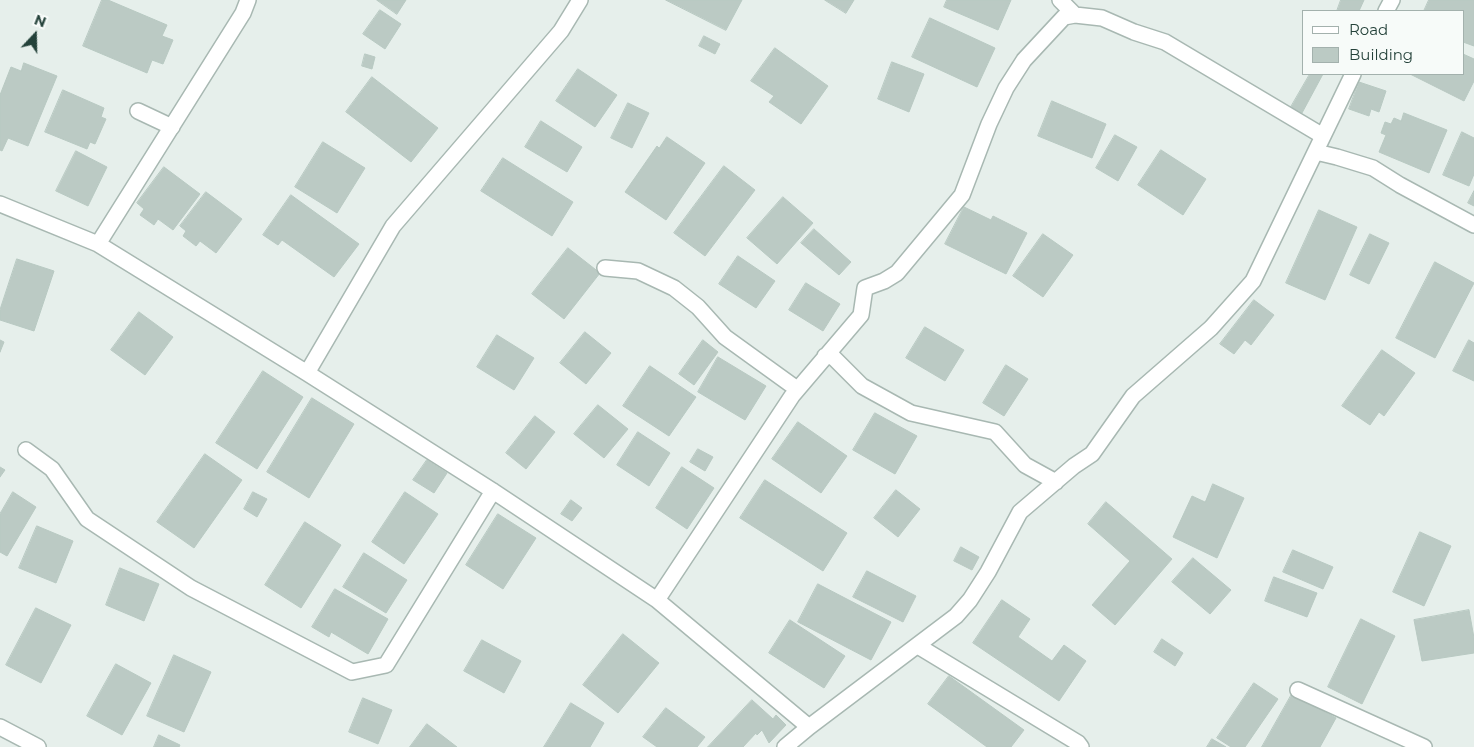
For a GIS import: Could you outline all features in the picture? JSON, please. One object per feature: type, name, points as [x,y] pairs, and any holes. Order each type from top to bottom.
[{"type":"street","points":[[98,244],[243,13],[248,0]]},
{"type":"street","points":[[307,373],[393,226],[561,31],[580,0]]},
{"type":"street","points":[[1060,0],[1075,15]]},
{"type":"street","points":[[657,600],[797,389],[861,315],[865,288],[884,281],[897,273],[962,195],[989,124],[1006,88],[1024,60],[1064,17],[1075,15],[1102,18],[1134,32],[1165,42],[1323,136]]},
{"type":"street","points":[[785,747],[956,616],[970,600],[988,572],[1020,512],[1074,466],[1092,454],[1133,396],[1211,328],[1253,281],[1353,75]]},
{"type":"street","points":[[138,111],[172,127]]},
{"type":"street","points":[[1316,152],[1337,156],[1372,168],[1474,225]]},
{"type":"street","points":[[0,204],[98,244],[493,491],[657,600],[809,727]]},
{"type":"street","points":[[605,268],[638,271],[674,288],[698,307],[725,337],[797,389]]},
{"type":"street","points":[[825,356],[833,357],[862,386],[911,413],[994,432],[1025,465],[1056,482]]},
{"type":"street","points":[[26,450],[52,469],[87,519],[191,588],[352,672],[386,665],[493,491]]},
{"type":"street","points":[[918,646],[1078,743],[1081,747]]},
{"type":"street","points":[[1298,690],[1424,747]]},
{"type":"street","points":[[0,727],[38,747]]},
{"type":"building","points":[[102,0],[108,0],[167,25],[162,36],[173,40],[163,64],[152,60],[147,73],[83,46]]},
{"type":"building","points":[[377,0],[406,0],[397,14]]},
{"type":"building","points":[[666,0],[742,0],[726,30]]},
{"type":"building","points":[[825,0],[854,0],[846,13]]},
{"type":"building","points":[[947,0],[1011,0],[998,30],[944,7]]},
{"type":"building","points":[[1341,0],[1364,0],[1359,10],[1337,10]]},
{"type":"building","points":[[1429,0],[1474,0],[1474,46],[1464,42],[1464,10],[1424,10]]},
{"type":"building","points":[[380,10],[401,24],[385,49],[363,34]]},
{"type":"building","points":[[930,18],[995,48],[977,87],[912,57]]},
{"type":"building","points":[[704,36],[720,44],[715,54],[699,46]]},
{"type":"building","points":[[775,48],[828,86],[801,124],[769,102],[774,96],[751,81]]},
{"type":"building","points":[[365,54],[375,57],[372,69],[362,66]]},
{"type":"building","points":[[1464,54],[1474,59],[1474,81],[1464,101],[1412,75],[1464,75]]},
{"type":"building","points":[[892,62],[924,74],[909,112],[878,99]]},
{"type":"building","points":[[24,63],[57,76],[28,146],[8,138],[2,151],[0,150],[0,95],[11,67],[21,71]]},
{"type":"building","points":[[578,69],[617,95],[595,127],[556,101]]},
{"type":"building","points":[[1309,75],[1322,75],[1302,113],[1291,107]]},
{"type":"building","points":[[372,77],[438,128],[411,162],[346,112]]},
{"type":"building","points":[[1359,82],[1386,91],[1379,112],[1371,109],[1369,116],[1349,109]]},
{"type":"building","points":[[63,90],[104,108],[101,117],[106,119],[95,144],[90,142],[87,149],[45,132]]},
{"type":"building","points":[[1052,101],[1106,124],[1092,158],[1038,136]]},
{"type":"building","points":[[628,103],[649,113],[632,148],[611,138]]},
{"type":"building","points":[[1404,113],[1447,130],[1429,173],[1379,152],[1386,135],[1381,133],[1385,122],[1391,124],[1394,118],[1401,121]]},
{"type":"building","points":[[541,121],[582,147],[567,172],[525,147]]},
{"type":"building","points":[[1462,132],[1474,138],[1474,174],[1469,186],[1443,175]]},
{"type":"building","points":[[1115,135],[1137,147],[1118,181],[1096,168]]},
{"type":"building","points":[[667,137],[705,163],[666,220],[625,192],[657,146],[659,148]]},
{"type":"building","points":[[323,142],[365,168],[337,213],[295,187]]},
{"type":"building","points":[[1161,150],[1206,179],[1183,215],[1138,185]]},
{"type":"building","points":[[76,151],[107,167],[88,206],[56,191]]},
{"type":"building","points":[[503,158],[573,202],[552,236],[481,191]]},
{"type":"building","points":[[724,166],[755,190],[705,256],[674,233]]},
{"type":"building","points":[[164,167],[200,194],[173,230],[158,219],[154,225],[140,215],[144,209],[137,203]]},
{"type":"building","points":[[1474,191],[1474,206],[1468,203]]},
{"type":"building","points":[[206,192],[242,219],[216,253],[200,241],[196,246],[183,236],[186,231],[180,226]]},
{"type":"building","points":[[291,195],[359,244],[334,277],[282,240],[278,245],[263,235]]},
{"type":"building","points":[[783,197],[813,223],[777,264],[747,238]]},
{"type":"building","points":[[964,207],[991,220],[993,216],[1027,233],[1006,274],[945,244]]},
{"type":"building","points":[[1319,210],[1357,227],[1325,300],[1286,283]]},
{"type":"building","points":[[814,229],[851,262],[839,275],[801,243]]},
{"type":"building","points":[[1043,234],[1073,255],[1043,297],[1013,276]]},
{"type":"building","points":[[1370,234],[1389,243],[1369,284],[1350,275]]},
{"type":"building","points":[[568,248],[600,273],[564,319],[532,294]]},
{"type":"building","points":[[738,256],[775,281],[756,308],[719,284]]},
{"type":"building","points":[[17,259],[54,271],[34,331],[0,320],[0,310]]},
{"type":"building","points":[[1435,262],[1474,283],[1435,358],[1396,338]]},
{"type":"building","points":[[806,283],[840,304],[823,331],[789,310]]},
{"type":"building","points":[[1254,300],[1274,315],[1251,345],[1245,340],[1234,354],[1220,344]]},
{"type":"building","points":[[139,312],[173,337],[145,375],[111,350]]},
{"type":"building","points":[[925,327],[964,350],[945,381],[906,358]]},
{"type":"building","points":[[585,332],[611,353],[586,384],[560,363]]},
{"type":"building","points":[[497,335],[534,358],[514,390],[477,367]]},
{"type":"building","points":[[0,340],[4,342],[0,352]]},
{"type":"building","points":[[703,340],[718,352],[694,385],[679,374]]},
{"type":"building","points":[[1469,340],[1474,343],[1474,381],[1453,371]]},
{"type":"building","points":[[1382,350],[1415,373],[1384,416],[1379,412],[1370,425],[1342,406]]},
{"type":"building","points":[[718,357],[766,386],[745,420],[698,392]]},
{"type":"building","points":[[1006,365],[1028,379],[1004,416],[983,403]]},
{"type":"building","points":[[650,366],[696,397],[669,436],[623,406]]},
{"type":"building","points":[[263,371],[303,397],[257,469],[216,443]]},
{"type":"building","points":[[312,398],[354,424],[309,498],[267,472]]},
{"type":"building","points":[[598,405],[628,429],[604,458],[574,434]]},
{"type":"building","points":[[875,413],[917,436],[895,474],[853,450]]},
{"type":"building","points":[[535,416],[555,432],[526,469],[506,453]]},
{"type":"building","points":[[798,422],[847,456],[821,493],[772,459]]},
{"type":"building","points":[[638,432],[670,453],[649,486],[617,465]]},
{"type":"building","points":[[698,449],[713,457],[705,471],[690,462]]},
{"type":"building","points":[[205,454],[242,480],[194,548],[157,522]]},
{"type":"building","points":[[427,460],[447,473],[434,493],[413,480]]},
{"type":"building","points":[[0,467],[5,470],[0,477]]},
{"type":"building","points":[[682,467],[714,488],[687,529],[656,508]]},
{"type":"building","points":[[765,480],[847,533],[823,571],[740,518]]},
{"type":"building","points":[[1213,484],[1244,498],[1217,558],[1173,537],[1192,496],[1205,502]]},
{"type":"building","points":[[896,490],[920,509],[898,537],[874,518]]},
{"type":"building","points":[[13,492],[36,507],[7,556],[0,552],[0,514]]},
{"type":"building","points":[[253,492],[267,499],[257,517],[244,509]]},
{"type":"building","points":[[405,492],[438,514],[404,564],[372,542]]},
{"type":"building","points":[[571,500],[582,508],[572,521],[561,514]]},
{"type":"building","points":[[1106,502],[1172,559],[1115,625],[1092,605],[1130,561],[1088,524]]},
{"type":"building","points":[[498,514],[536,538],[503,589],[466,565]]},
{"type":"building","points":[[305,522],[341,545],[301,608],[265,585]]},
{"type":"building","points":[[37,526],[73,541],[56,583],[19,568]]},
{"type":"building","points":[[1420,532],[1451,546],[1424,606],[1393,592]]},
{"type":"building","points":[[961,547],[979,557],[972,570],[954,561]]},
{"type":"building","points":[[1293,550],[1333,567],[1323,589],[1283,572]]},
{"type":"building","points":[[364,553],[407,580],[386,613],[343,587]]},
{"type":"building","points":[[1193,558],[1231,590],[1210,614],[1172,582]]},
{"type":"building","points":[[120,568],[159,584],[144,621],[106,605]]},
{"type":"building","points":[[867,571],[916,596],[903,622],[853,597]]},
{"type":"building","points":[[1274,577],[1317,593],[1307,617],[1265,601]]},
{"type":"building","points":[[818,584],[891,622],[871,660],[798,622]]},
{"type":"building","points":[[335,589],[388,619],[368,654],[331,632],[329,637],[312,627]]},
{"type":"building","points":[[1002,600],[1030,619],[1018,637],[1052,661],[1064,645],[1086,661],[1059,701],[973,643]]},
{"type":"building","points":[[36,608],[71,625],[41,683],[6,665]]},
{"type":"building","points":[[1469,610],[1474,638],[1474,653],[1422,661],[1414,620]]},
{"type":"building","points":[[1361,619],[1395,636],[1362,704],[1328,687]]},
{"type":"building","points":[[790,620],[845,656],[824,688],[769,653]]},
{"type":"building","points":[[623,634],[659,663],[618,713],[583,685]]},
{"type":"building","points":[[1162,639],[1183,653],[1175,666],[1154,652]]},
{"type":"building","points":[[482,640],[521,661],[504,693],[464,671]]},
{"type":"building","points":[[174,655],[211,672],[184,732],[147,716]]},
{"type":"building","points":[[116,664],[151,683],[122,735],[87,716]]},
{"type":"building","points":[[949,676],[1024,730],[1011,747],[987,747],[928,704]]},
{"type":"building","points":[[1254,683],[1278,699],[1245,747],[1231,747],[1217,738]]},
{"type":"building","points":[[1292,694],[1336,718],[1320,747],[1262,747]]},
{"type":"building","points":[[363,698],[392,710],[378,744],[349,732]]},
{"type":"building","points":[[752,700],[773,719],[776,715],[786,725],[769,743],[762,730],[757,735],[756,733],[743,747],[708,747]]},
{"type":"building","points":[[571,703],[604,723],[590,747],[544,747]]},
{"type":"building","points":[[666,708],[705,737],[697,747],[657,747],[643,737]]},
{"type":"building","points":[[427,724],[457,747],[410,747]]},
{"type":"building","points":[[159,735],[180,745],[179,747],[154,747]]},
{"type":"building","points":[[1212,739],[1226,747],[1207,747]]}]
